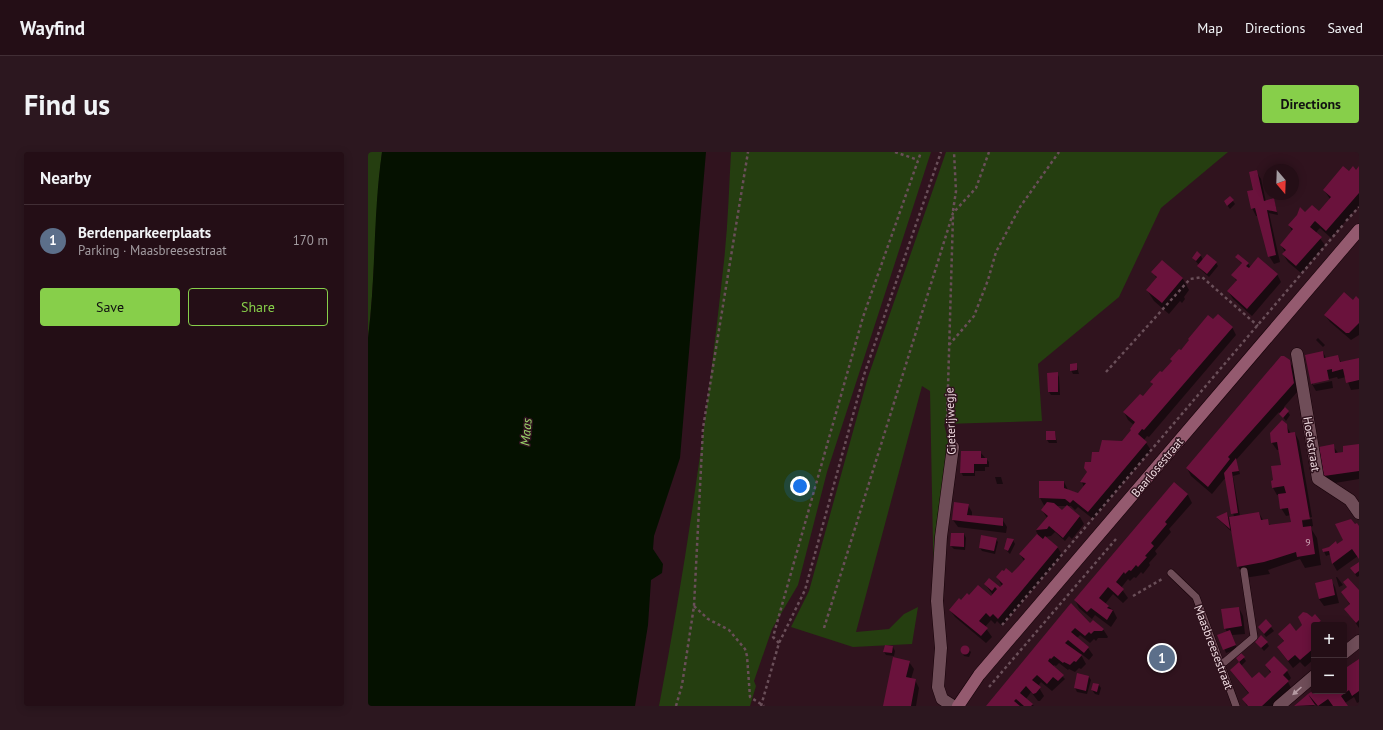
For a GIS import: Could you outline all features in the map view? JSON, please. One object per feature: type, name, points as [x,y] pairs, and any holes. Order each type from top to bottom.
[{"type":"street","name":"Baarlosestraat","points":[[958,706],[979,675],[1359,230]]},
{"type":"street","name":"Hoekstraat","points":[[1297,354],[1318,479],[1350,500],[1359,513]]},
{"type":"street","name":"Gieterijwegje","points":[[953,447],[941,536],[936,601],[941,648],[938,687],[942,699],[953,706]]},
{"type":"street","points":[[1347,651],[1359,641]]},
{"type":"street","points":[[1280,706],[1311,679]]},
{"type":"lane","points":[[1221,665],[1254,637],[1244,571]]},
{"type":"lane","name":"Maasbreesestraat","points":[[1171,573],[1196,596],[1236,706]]},
{"type":"path","points":[[676,706],[682,685],[694,606],[703,428],[748,152]]},
{"type":"path","points":[[895,152],[918,160]]},
{"type":"path","points":[[779,643],[773,637],[863,318],[921,152]]},
{"type":"path","points":[[694,606],[708,619],[730,630],[745,649],[750,697],[762,706],[779,643],[806,590],[864,375],[941,152]]},
{"type":"path","name":"Gieterijwegje","points":[[953,447],[947,421],[953,213],[956,191],[954,152]]},
{"type":"path","points":[[824,628],[953,213],[976,188],[989,152]]},
{"type":"path","points":[[949,345],[974,316],[988,280],[996,252],[1020,207],[1059,152]]},
{"type":"path","points":[[1106,372],[1190,278],[1202,277],[1269,335]]},
{"type":"path","points":[[1133,596],[1171,573]]},
{"type":"green space","points":[[368,152],[382,152],[379,175],[371,315],[368,338]]},
{"type":"green space","points":[[731,152],[931,152],[827,472],[798,585],[772,629],[754,681],[756,686],[750,706],[659,706],[688,540],[704,429],[725,247]]},
{"type":"green space","points":[[946,152],[1228,152],[1161,208],[1119,297],[1038,364],[1042,421],[944,424],[950,448],[934,596],[930,391],[922,386],[856,632],[889,629],[904,614],[918,607],[912,644],[853,647],[791,627],[809,591],[868,377]]},
{"type":"water","name":"Maas","points":[[382,152],[706,152],[680,458],[654,536],[653,549],[663,564],[662,573],[651,580],[648,625],[635,706],[368,706],[368,338],[371,315],[377,198]]},
{"type":"building","points":[[1343,166],[1349,171],[1353,166],[1356,170],[1359,166],[1359,193],[1326,231],[1315,221],[1314,222],[1310,227],[1322,237],[1296,266],[1282,254],[1286,250],[1280,245],[1293,229],[1288,225],[1297,215],[1300,207],[1305,212],[1312,205],[1319,211],[1331,197],[1323,190]]},
{"type":"building","points":[[1257,170],[1263,200],[1274,200],[1277,212],[1267,210],[1276,255],[1268,257],[1255,208],[1251,209],[1247,191],[1253,190],[1249,172]]},
{"type":"building","points":[[1230,196],[1234,200],[1227,206],[1224,201]]},
{"type":"building","points":[[1197,251],[1201,255],[1196,261],[1192,258]]},
{"type":"building","points":[[1207,254],[1217,262],[1207,274],[1197,266]]},
{"type":"building","points":[[1238,254],[1249,263],[1246,266],[1249,268],[1258,257],[1278,274],[1247,309],[1227,291],[1237,280],[1231,275],[1242,263],[1235,257]]},
{"type":"building","points":[[1162,260],[1183,278],[1162,303],[1146,290],[1157,277],[1151,272]]},
{"type":"building","points":[[1344,292],[1353,300],[1356,296],[1359,299],[1359,323],[1349,333],[1346,333],[1324,315]]},
{"type":"building","points":[[1218,314],[1233,327],[1144,430],[1142,429],[1138,434],[1147,442],[1088,512],[1073,500],[1070,503],[1065,499],[1039,498],[1039,481],[1064,481],[1064,488],[1078,493],[1086,483],[1080,482],[1087,472],[1084,468],[1085,462],[1091,462],[1092,452],[1099,452],[1102,440],[1122,441],[1131,430],[1130,429],[1135,422],[1123,412],[1140,394],[1143,396],[1153,384],[1150,382],[1172,361],[1170,359],[1179,349],[1181,350],[1208,315],[1213,319]]},
{"type":"building","points":[[1323,351],[1324,358],[1338,355],[1340,362],[1359,358],[1359,380],[1346,383],[1343,369],[1332,372],[1332,369],[1327,370],[1329,380],[1311,384],[1305,355]]},
{"type":"building","points":[[1281,356],[1284,356],[1290,360],[1294,383],[1228,457],[1230,459],[1208,487],[1186,468]]},
{"type":"building","points":[[1077,363],[1077,370],[1070,371],[1070,364]]},
{"type":"building","points":[[1058,372],[1058,392],[1048,392],[1047,373]]},
{"type":"building","points":[[1285,407],[1289,411],[1283,418],[1279,414]]},
{"type":"building","points":[[1282,420],[1287,424],[1288,433],[1295,432],[1310,519],[1302,520],[1303,527],[1311,526],[1315,554],[1297,557],[1296,552],[1264,562],[1237,567],[1229,517],[1259,512],[1261,520],[1268,519],[1269,525],[1291,522],[1288,508],[1280,509],[1278,494],[1286,493],[1284,486],[1272,488],[1271,481],[1273,480],[1271,466],[1281,465],[1277,442],[1271,443],[1270,433]]},
{"type":"building","points":[[1046,431],[1055,431],[1056,440],[1046,440]]},
{"type":"building","points":[[1334,444],[1335,453],[1343,452],[1343,446],[1359,444],[1359,471],[1324,476],[1319,447]]},
{"type":"building","points":[[961,451],[981,451],[981,458],[987,458],[987,464],[974,464],[974,473],[960,473]]},
{"type":"building","points":[[1236,458],[1239,471],[1232,472],[1238,513],[1231,514],[1224,473]]},
{"type":"building","points":[[1174,482],[1188,494],[1165,522],[1167,524],[1151,543],[1154,546],[1145,556],[1147,557],[1138,567],[1136,565],[1131,571],[1129,570],[1125,574],[1124,572],[1116,582],[1124,589],[1118,596],[1108,587],[1099,598],[1109,606],[1107,608],[1113,610],[1107,620],[1091,608],[1087,612],[1074,600]]},
{"type":"building","points":[[954,502],[969,504],[967,515],[1003,518],[1003,526],[952,520]]},
{"type":"building","points":[[1047,502],[1054,503],[1062,510],[1067,505],[1080,516],[1063,538],[1049,526],[1047,529],[1036,530],[1048,516],[1041,510]]},
{"type":"building","points":[[1227,512],[1230,529],[1216,517]]},
{"type":"building","points":[[1351,519],[1359,526],[1359,559],[1352,549],[1332,564],[1329,551],[1323,552],[1322,549],[1329,547],[1336,541],[1337,544],[1343,540],[1335,524]]},
{"type":"building","points":[[951,533],[964,533],[964,547],[950,546]]},
{"type":"building","points":[[1037,534],[1043,539],[1045,536],[1058,547],[998,619],[993,614],[990,617],[986,613],[979,621],[988,628],[981,636],[949,610],[959,598],[961,600],[967,593],[969,595],[978,585],[991,596],[997,589],[995,587],[992,591],[984,584],[989,578],[1000,587],[1003,584],[996,577],[1006,568],[1012,573],[1018,567],[1025,559],[1019,554]]},
{"type":"building","points":[[981,535],[997,538],[994,551],[979,548]]},
{"type":"building","points":[[1007,538],[1014,539],[1008,551],[1004,549]]},
{"type":"building","points":[[1359,562],[1359,571],[1355,574],[1350,568]]},
{"type":"building","points":[[1348,578],[1359,590],[1359,620],[1356,623],[1344,609],[1350,604],[1341,592],[1347,587],[1343,582]]},
{"type":"building","points":[[1332,579],[1335,595],[1319,599],[1315,583]]},
{"type":"building","points":[[1071,603],[1090,623],[1093,620],[1104,629],[1102,631],[1094,631],[1091,634],[1089,632],[1085,636],[1075,628],[1071,632],[1089,647],[1084,653],[1068,640],[1065,643],[1082,655],[1076,662],[1074,661],[1070,665],[1064,662],[1063,663],[1054,656],[1051,659],[1050,658],[1048,661],[1064,675],[1058,681],[1053,677],[1047,684],[1037,675],[1032,680],[1041,687],[1036,693],[1033,694],[1026,686],[1020,693],[1033,704],[1031,706],[1024,706],[1016,699],[1014,701],[1020,706],[986,706]]},
{"type":"building","points":[[1239,607],[1242,626],[1224,629],[1221,609]]},
{"type":"building","points":[[1303,612],[1312,617],[1315,614],[1321,621],[1311,622],[1311,651],[1300,660],[1295,655],[1288,661],[1277,647],[1284,641],[1278,634],[1290,623],[1296,631],[1302,625],[1298,617]]},
{"type":"building","points":[[1266,619],[1272,626],[1264,634],[1258,627]]},
{"type":"building","points":[[1230,630],[1236,645],[1223,650],[1217,635]]},
{"type":"building","points":[[1261,635],[1268,642],[1261,648],[1255,642]]},
{"type":"building","points":[[885,645],[893,646],[892,653],[883,652]]},
{"type":"building","points":[[965,645],[970,650],[965,655],[960,650]]},
{"type":"building","points":[[1241,653],[1245,657],[1239,662],[1236,658]]},
{"type":"building","points":[[1274,656],[1288,670],[1283,675],[1289,681],[1262,706],[1248,706],[1242,699],[1249,693],[1230,670],[1239,662],[1252,678],[1259,672],[1265,678],[1271,672],[1265,665]]},
{"type":"building","points":[[893,657],[910,661],[906,677],[916,679],[911,706],[883,706]]},
{"type":"building","points":[[1359,659],[1359,691],[1352,696],[1349,690],[1347,692],[1347,667]]},
{"type":"building","points":[[1077,673],[1089,676],[1086,691],[1074,688]]},
{"type":"building","points":[[1093,683],[1099,684],[1097,692],[1091,690]]},
{"type":"building","points":[[1311,692],[1311,694],[1344,694],[1341,696],[1348,706],[1333,706],[1328,699],[1318,706],[1308,694]]},
{"type":"building","points":[[1308,694],[1315,705],[1294,706]]},
{"type":"place","name":"Berdenparkeerplaats","points":[[1162,658]]}]
